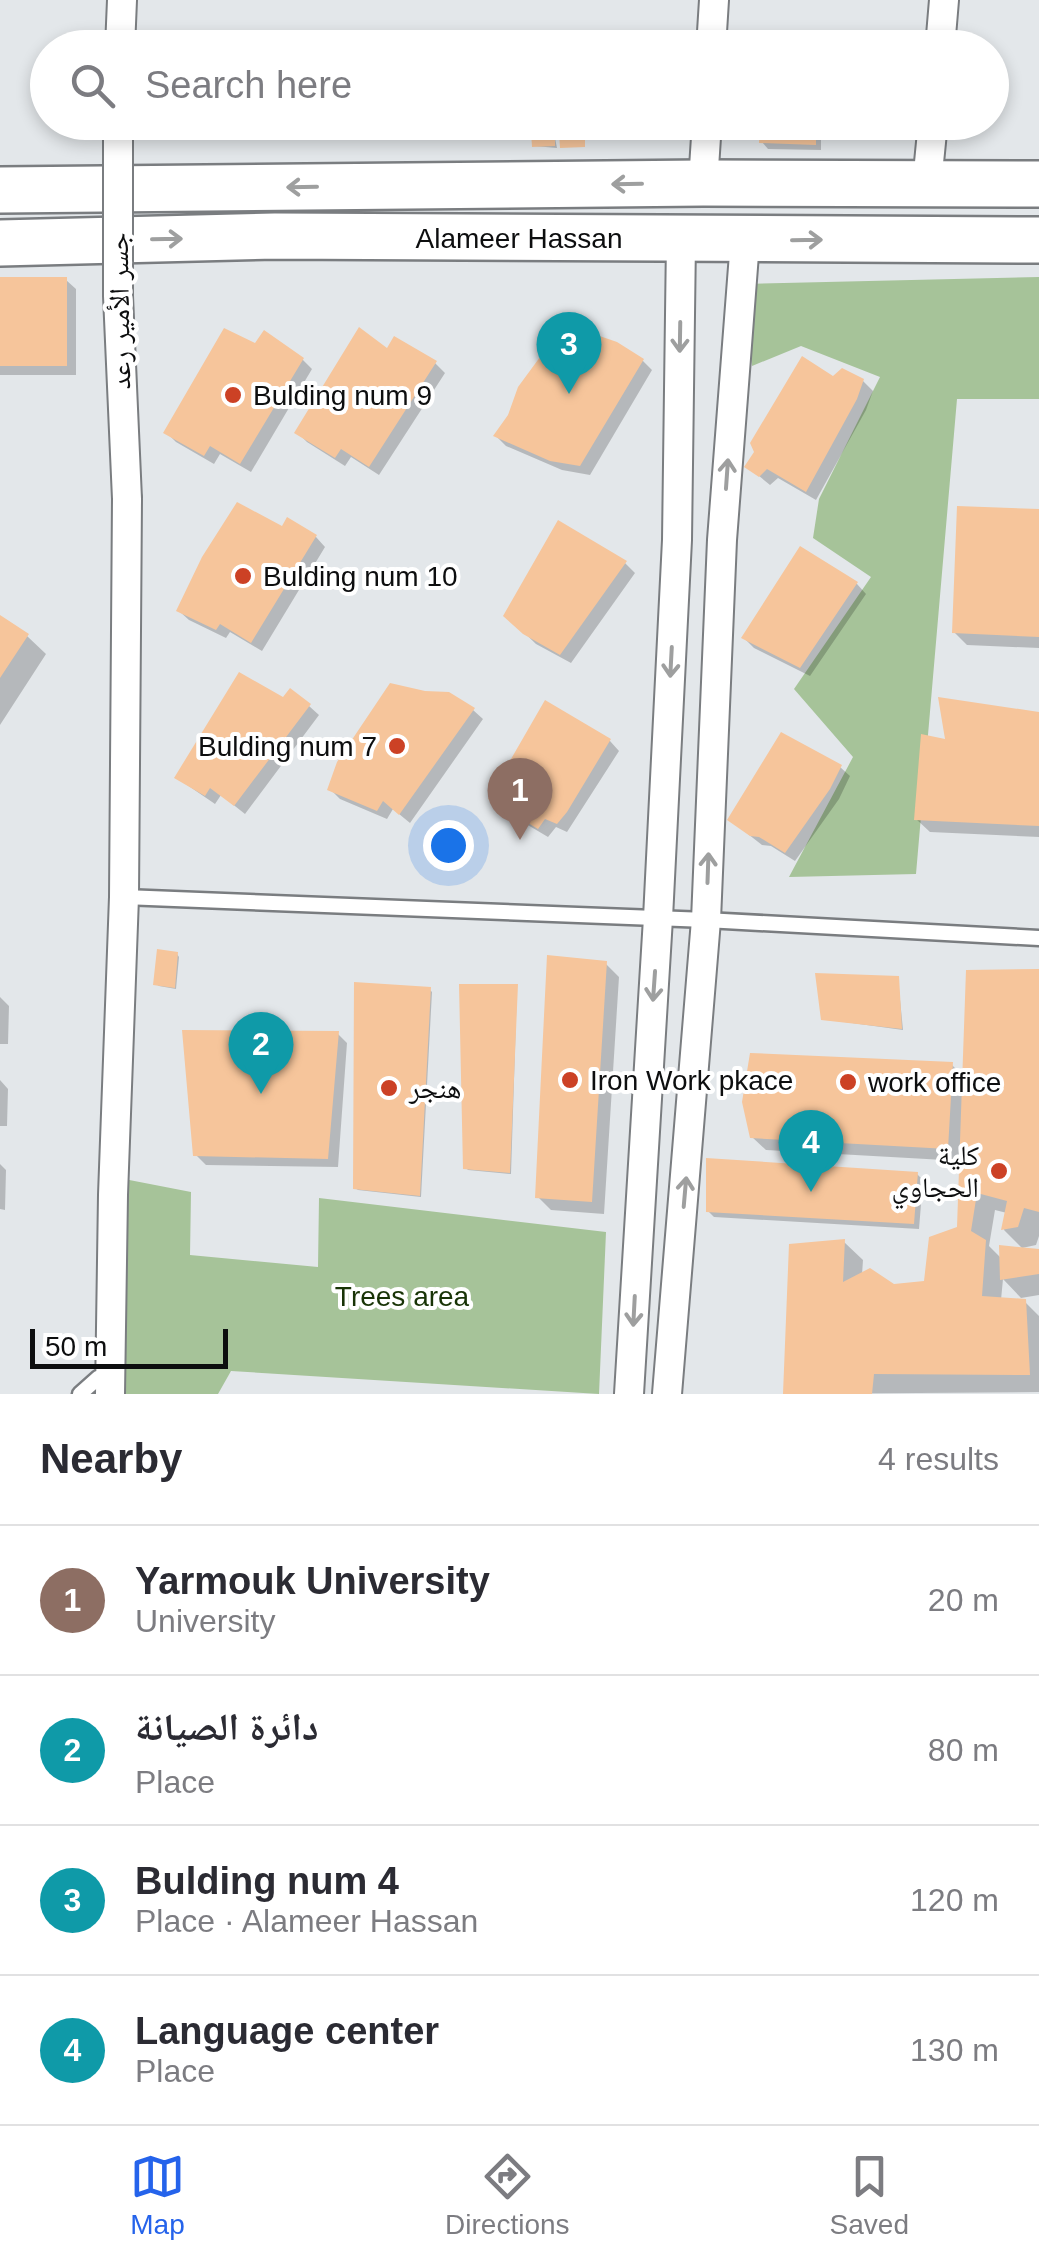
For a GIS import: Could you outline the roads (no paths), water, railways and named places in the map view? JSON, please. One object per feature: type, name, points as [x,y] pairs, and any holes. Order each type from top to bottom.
[{"type":"main road","name":"Alameer Hassan","points":[[0,190],[1039,184]]},
{"type":"main road","name":"Alameer Hassan","points":[[0,243],[275,236],[1039,240]]},
{"type":"street","points":[[121,30],[122,0]]},
{"type":"street","points":[[713,30],[714,0]]},
{"type":"street","points":[[942,30],[944,0]]},
{"type":"street","name":"جسر الأمير رعد","points":[[110,1385],[124,896],[126,498],[118,296],[118,140]]},
{"type":"street","points":[[703,183],[706,140]]},
{"type":"street","points":[[927,183],[931,140]]},
{"type":"street","points":[[630,1394],[677,540],[681,240]]},
{"type":"street","points":[[667,1394],[706,920],[722,540],[745,241]]},
{"type":"street","points":[[677,540],[722,540]]},
{"type":"street","points":[[646,1109],[692,1114]]},
{"type":"lane","points":[[124,896],[1039,938]]},
{"type":"lane","points":[[80,1394],[98,1378],[110,1385]]},
{"type":"place","name":"Bulding num 4","points":[[569,394]]},
{"type":"place","name":"Bulding num 9","points":[[233,395]]},
{"type":"place","name":"Bulding num 10","points":[[243,576]]},
{"type":"place","name":"Bulding num 7","points":[[397,746]]},
{"type":"place","name":"Yarmouk University","points":[[520,840]]},
{"type":"place","name":"Iron Work pkace","points":[[570,1080]]},
{"type":"place","name":"work office","points":[[848,1082]]},
{"type":"place","name":"هنجر","points":[[389,1088]]},
{"type":"place","name":"دائرة الصيانة","points":[[261,1094]]},
{"type":"place","name":"كلية الحجاوي","points":[[999,1171]]},
{"type":"place","name":"Language center","points":[[811,1192]]},
{"type":"park label","name":"Trees area","points":[[402,1296]]}]
